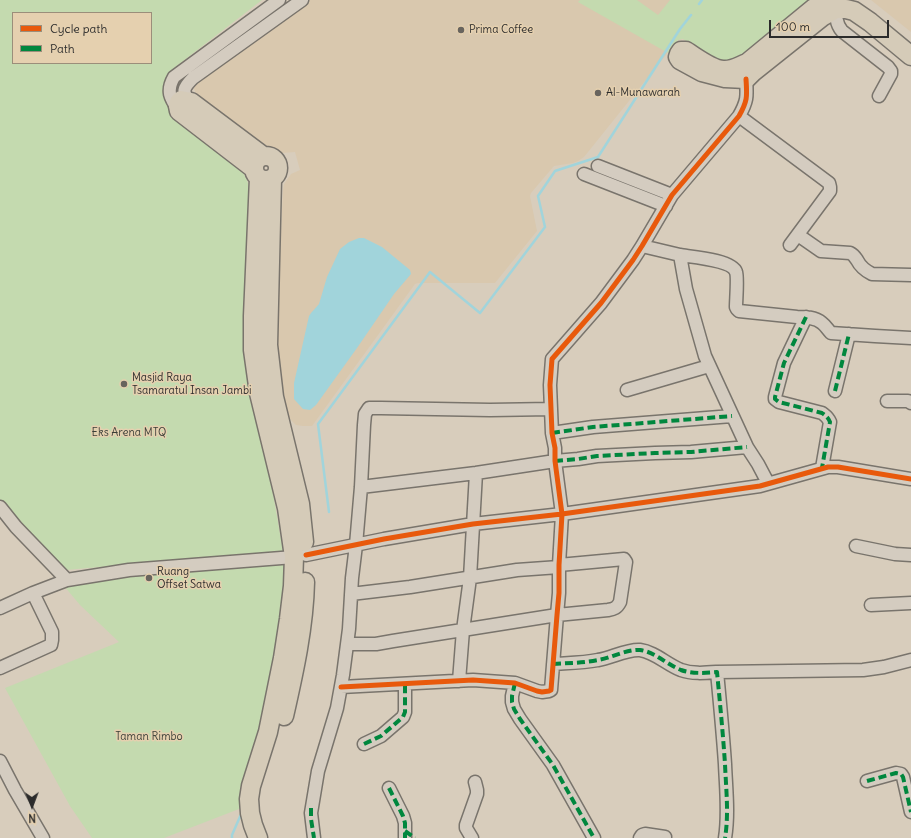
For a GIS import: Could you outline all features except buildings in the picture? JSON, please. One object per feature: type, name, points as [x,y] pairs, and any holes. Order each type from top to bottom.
[{"type":"highway","points":[[857,0],[873,10],[911,40]]},
{"type":"highway","points":[[772,49],[746,79],[725,78],[702,72],[680,60],[678,57],[681,51],[686,52],[710,66],[722,70],[736,68],[772,49],[822,17],[834,3],[846,9],[854,10],[911,56]]},
{"type":"highway","points":[[185,107],[262,170],[253,316],[253,350],[259,393],[300,556],[290,606],[289,660],[283,718],[263,791],[263,814],[270,838]]},
{"type":"highway","points":[[258,838],[250,813],[249,799],[251,786],[289,660]]},
{"type":"street","points":[[279,0],[174,77],[169,91],[172,102],[185,107],[184,91],[186,85],[193,78],[302,0]]},
{"type":"street","points":[[834,3],[837,23],[842,31],[888,67],[891,71],[891,74],[879,96]]},
{"type":"street","points":[[341,687],[473,680],[515,683],[542,692],[549,691],[551,688],[558,615],[562,514],[552,433],[550,372],[552,359],[601,303],[642,246],[672,195],[739,116],[745,105],[747,95],[746,79]]},
{"type":"street","points":[[739,116],[829,183],[830,191],[790,245]]},
{"type":"street","points":[[598,166],[672,195]]},
{"type":"street","points":[[584,174],[666,206]]},
{"type":"street","points":[[798,235],[820,251],[853,254],[858,262],[872,274],[911,275]]},
{"type":"street","points":[[642,246],[680,255],[723,262],[734,268],[737,274],[736,307],[739,312],[806,317],[820,321],[831,333],[911,338]]},
{"type":"street","points":[[680,255],[686,289],[705,356],[746,447],[758,464],[768,483]]},
{"type":"street","points":[[806,317],[784,362],[774,397],[775,400],[779,402],[822,413],[827,416],[830,422],[822,468]]},
{"type":"street","points":[[835,391],[849,334]]},
{"type":"street","points":[[626,390],[709,366]]},
{"type":"street","points":[[887,401],[911,402]]},
{"type":"street","points":[[314,838],[311,813],[315,786],[337,708],[344,675],[361,487],[365,414],[370,408],[490,410],[551,409]]},
{"type":"street","points":[[552,433],[592,427],[732,416]]},
{"type":"street","points":[[361,487],[597,456],[691,452],[746,447]]},
{"type":"street","points":[[0,608],[67,580],[129,570],[300,556],[384,539],[473,524],[562,514],[760,486],[828,467],[838,467],[911,479]]},
{"type":"street","points":[[459,681],[463,630],[470,578],[476,473]]},
{"type":"street","points":[[0,507],[16,527],[67,580]]},
{"type":"street","points":[[856,546],[895,554],[911,555]]},
{"type":"street","points":[[347,644],[376,644],[558,615],[615,609],[620,602],[626,562],[622,558],[517,570],[410,587],[351,594]]},
{"type":"street","points":[[0,668],[49,646],[52,642],[52,632],[33,593]]},
{"type":"street","points":[[872,605],[911,604]]},
{"type":"street","points":[[553,664],[599,660],[626,651],[639,650],[653,654],[679,669],[703,674],[717,672],[863,670],[884,667],[911,660]]},
{"type":"street","points":[[717,672],[726,792],[726,838]]},
{"type":"street","points":[[515,683],[512,696],[514,709],[553,765],[594,838]]},
{"type":"street","points":[[364,744],[381,736],[403,717],[406,703],[405,684]]},
{"type":"street","points":[[0,761],[6,784],[43,838]]},
{"type":"street","points":[[868,781],[896,773],[901,774],[911,812]]},
{"type":"street","points":[[472,838],[466,828],[466,825],[477,794],[475,782]]},
{"type":"street","points":[[389,788],[403,816],[409,836]]},
{"type":"street","points":[[640,838],[645,834],[665,837]]},
{"type":"shaded area","points":[[309,0],[811,0],[721,64],[683,39],[678,40],[584,157],[573,163],[554,166],[531,193],[530,196],[537,231],[495,283],[415,284],[312,426],[303,426],[296,425],[289,418],[278,367],[276,312],[283,190],[284,184],[291,174],[300,170],[295,152],[282,153],[273,151],[253,140],[197,96],[194,89],[196,81]]},
{"type":"shaded area","points":[[871,0],[911,0],[911,32]]},
{"type":"green space","name":"Eks Arena MTQ","points":[[0,0],[262,0],[174,68],[166,81],[166,92],[242,170],[250,190],[247,361],[283,551],[66,570],[0,500]]},
{"type":"green space","points":[[580,0],[637,0],[658,15],[670,0],[811,0],[751,52],[721,64],[683,39],[678,40],[668,53],[578,2]]},
{"type":"green space","name":"Taman Rimbo","points":[[285,565],[282,614],[265,712],[251,759],[239,809],[164,838],[92,838],[70,806],[5,688],[119,642],[80,605],[64,586],[168,569]]},
{"type":"water","points":[[359,238],[364,238],[382,247],[410,270],[411,274],[394,294],[316,405],[310,410],[303,409],[294,399],[294,383],[309,316],[319,304],[327,277],[340,249],[349,242]]},
{"type":"waterway","points":[[699,4],[702,0]]},
{"type":"waterway","points":[[329,512],[318,424],[430,272],[480,313],[545,227],[538,196],[555,171],[598,157],[680,29],[691,15]]},
{"type":"waterway","points":[[232,838],[242,812]]},
{"type":"marked path","points":[[806,317],[784,363],[775,399],[779,402],[822,413],[826,416],[830,422],[822,468]]},
{"type":"marked path","points":[[835,391],[849,334]]},
{"type":"marked path","points":[[552,433],[593,427],[732,416]]},
{"type":"marked path","points":[[555,461],[597,456],[691,452],[747,447]]},
{"type":"marked path","points":[[553,664],[592,661],[630,651],[640,650],[651,653],[681,670],[698,673],[717,672],[727,811],[725,838]]},
{"type":"marked path","points":[[515,683],[512,696],[514,709],[553,765],[594,838]]},
{"type":"marked path","points":[[364,744],[381,736],[403,717],[405,712],[405,684]]},
{"type":"marked path","points":[[867,781],[896,773],[901,774],[911,812]]},
{"type":"marked path","points":[[389,788],[403,816],[405,823],[405,838]]},
{"type":"marked path","points":[[311,808],[314,838]]},
{"type":"marked path","points":[[405,831],[415,838]]},
{"type":"cycle path","points":[[341,687],[473,680],[515,683],[542,692],[551,690],[559,593],[562,514],[552,433],[550,385],[552,359],[601,303],[633,260],[672,195],[739,116],[746,98],[746,79]]},
{"type":"cycle path","points":[[306,555],[384,539],[473,524],[562,514],[760,486],[828,467],[838,467],[911,479]]},
{"type":"place","name":"Prima Coffee","points":[[461,30]]},
{"type":"place","name":"Al-Munawarah","points":[[598,93]]},
{"type":"place","name":"Masjid Raya Tsamaratul Insan Jambi","points":[[124,384]]},
{"type":"place","name":"Ruang Offset Satwa","points":[[149,578]]}]
